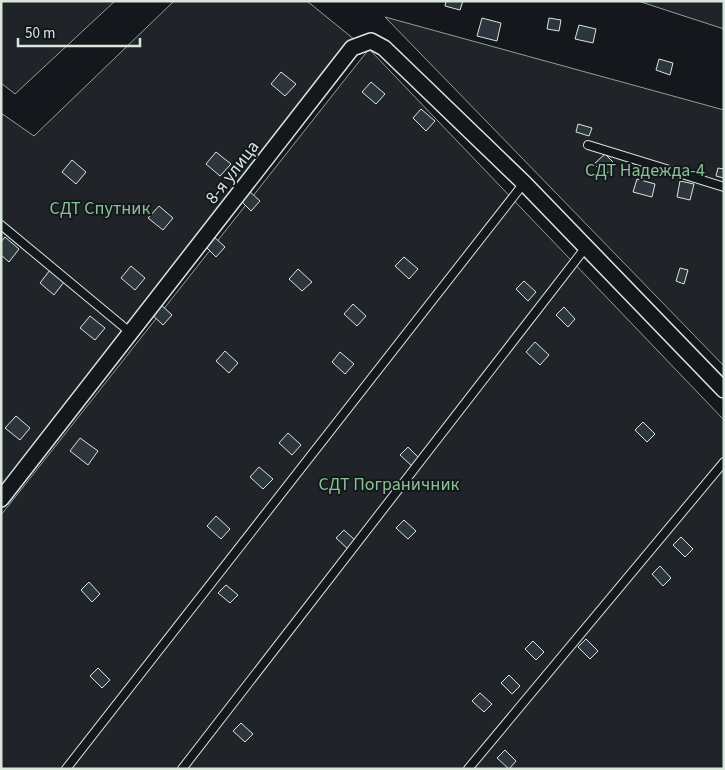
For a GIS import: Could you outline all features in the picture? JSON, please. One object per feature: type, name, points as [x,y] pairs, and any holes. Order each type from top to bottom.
[{"type":"street","name":"8-я улица","points":[[2,497],[352,48],[371,41],[384,48],[524,183],[724,390]]},
{"type":"lane","points":[[588,146],[724,187]]},
{"type":"lane","points":[[66,769],[524,183]]},
{"type":"lane","points":[[1,225],[131,333]]},
{"type":"lane","points":[[182,769],[586,247]]},
{"type":"lane","points":[[468,769],[724,462]]},
{"type":"green space","points":[[1,1],[115,1],[15,94],[1,83]]},
{"type":"green space","name":"СДТ Спутник","points":[[174,1],[307,1],[355,40],[1,494],[1,113],[34,136]]},
{"type":"green space","points":[[638,1],[724,1],[724,29]]},
{"type":"green space","name":"СДТ Надежда-4","points":[[385,17],[724,110],[724,366]]},
{"type":"green space","name":"СДТ Пограничник","points":[[369,49],[724,420],[724,769],[1,769],[1,515]]},
{"type":"building","points":[[446,1],[463,1],[460,10],[445,6]]},
{"type":"building","points":[[482,18],[501,23],[497,41],[477,36]]},
{"type":"building","points":[[549,18],[561,20],[559,31],[547,29]]},
{"type":"building","points":[[579,25],[596,29],[593,43],[575,39]]},
{"type":"building","points":[[659,59],[673,63],[670,75],[656,70]]},
{"type":"building","points":[[281,72],[296,84],[285,96],[271,84]]},
{"type":"building","points":[[371,82],[385,94],[376,104],[362,92]]},
{"type":"building","points":[[421,109],[435,121],[426,131],[413,118]]},
{"type":"building","points":[[578,124],[592,128],[589,136],[576,132]]},
{"type":"building","points":[[216,152],[231,164],[220,176],[206,164]]},
{"type":"building","points":[[605,154],[616,165],[605,175],[594,164]]},
{"type":"building","points":[[72,160],[86,172],[76,184],[62,172]]},
{"type":"building","points":[[718,168],[724,169],[724,178],[716,176]]},
{"type":"building","points":[[637,179],[655,184],[652,197],[633,192]]},
{"type":"building","points":[[680,181],[694,184],[690,200],[677,197]]},
{"type":"building","points":[[247,189],[260,201],[251,211],[238,198]]},
{"type":"building","points":[[159,206],[173,218],[163,230],[148,218]]},
{"type":"building","points":[[212,235],[225,247],[216,257],[203,244]]},
{"type":"building","points":[[5,237],[19,249],[9,262],[1,255],[1,242]]},
{"type":"building","points":[[404,257],[418,269],[409,279],[395,266]]},
{"type":"building","points":[[131,266],[145,278],[135,290],[121,278]]},
{"type":"building","points":[[680,268],[688,270],[684,284],[676,281]]},
{"type":"building","points":[[298,269],[312,282],[302,291],[289,279]]},
{"type":"building","points":[[50,270],[64,282],[54,295],[40,283]]},
{"type":"building","points":[[524,281],[536,292],[528,301],[516,289]]},
{"type":"building","points":[[158,302],[172,315],[163,325],[149,312]]},
{"type":"building","points":[[353,304],[366,316],[357,326],[344,314]]},
{"type":"building","points":[[564,307],[575,319],[568,327],[556,315]]},
{"type":"building","points":[[90,316],[105,328],[95,340],[80,328]]},
{"type":"building","points":[[535,342],[549,355],[540,365],[526,352]]},
{"type":"building","points":[[225,351],[238,363],[229,373],[216,361]]},
{"type":"building","points":[[340,352],[354,364],[345,374],[332,362]]},
{"type":"building","points":[[16,416],[30,428],[20,440],[5,428]]},
{"type":"building","points":[[643,422],[655,434],[647,442],[635,430]]},
{"type":"building","points":[[288,433],[301,445],[292,455],[279,443]]},
{"type":"building","points":[[80,438],[98,451],[88,465],[70,451]]},
{"type":"building","points":[[408,447],[419,458],[412,466],[400,455]]},
{"type":"building","points":[[259,467],[273,479],[263,489],[250,477]]},
{"type":"building","points":[[216,516],[230,529],[221,539],[207,526]]},
{"type":"building","points":[[404,520],[416,531],[408,539],[396,528]]},
{"type":"building","points":[[344,530],[356,541],[348,549],[336,538]]},
{"type":"building","points":[[681,537],[693,549],[685,557],[673,545]]},
{"type":"building","points":[[660,566],[671,578],[663,586],[652,574]]},
{"type":"building","points":[[89,582],[100,594],[92,602],[81,590]]},
{"type":"building","points":[[226,585],[238,595],[230,603],[218,593]]},
{"type":"building","points":[[586,639],[598,651],[590,659],[578,647]]},
{"type":"building","points":[[533,641],[544,652],[536,660],[525,649]]},
{"type":"building","points":[[98,668],[110,680],[102,688],[90,676]]},
{"type":"building","points":[[509,675],[520,686],[512,694],[501,683]]},
{"type":"building","points":[[480,693],[492,704],[484,712],[472,701]]},
{"type":"building","points":[[241,723],[253,734],[245,742],[233,731]]},
{"type":"building","points":[[505,750],[516,761],[509,769],[497,758]]}]
